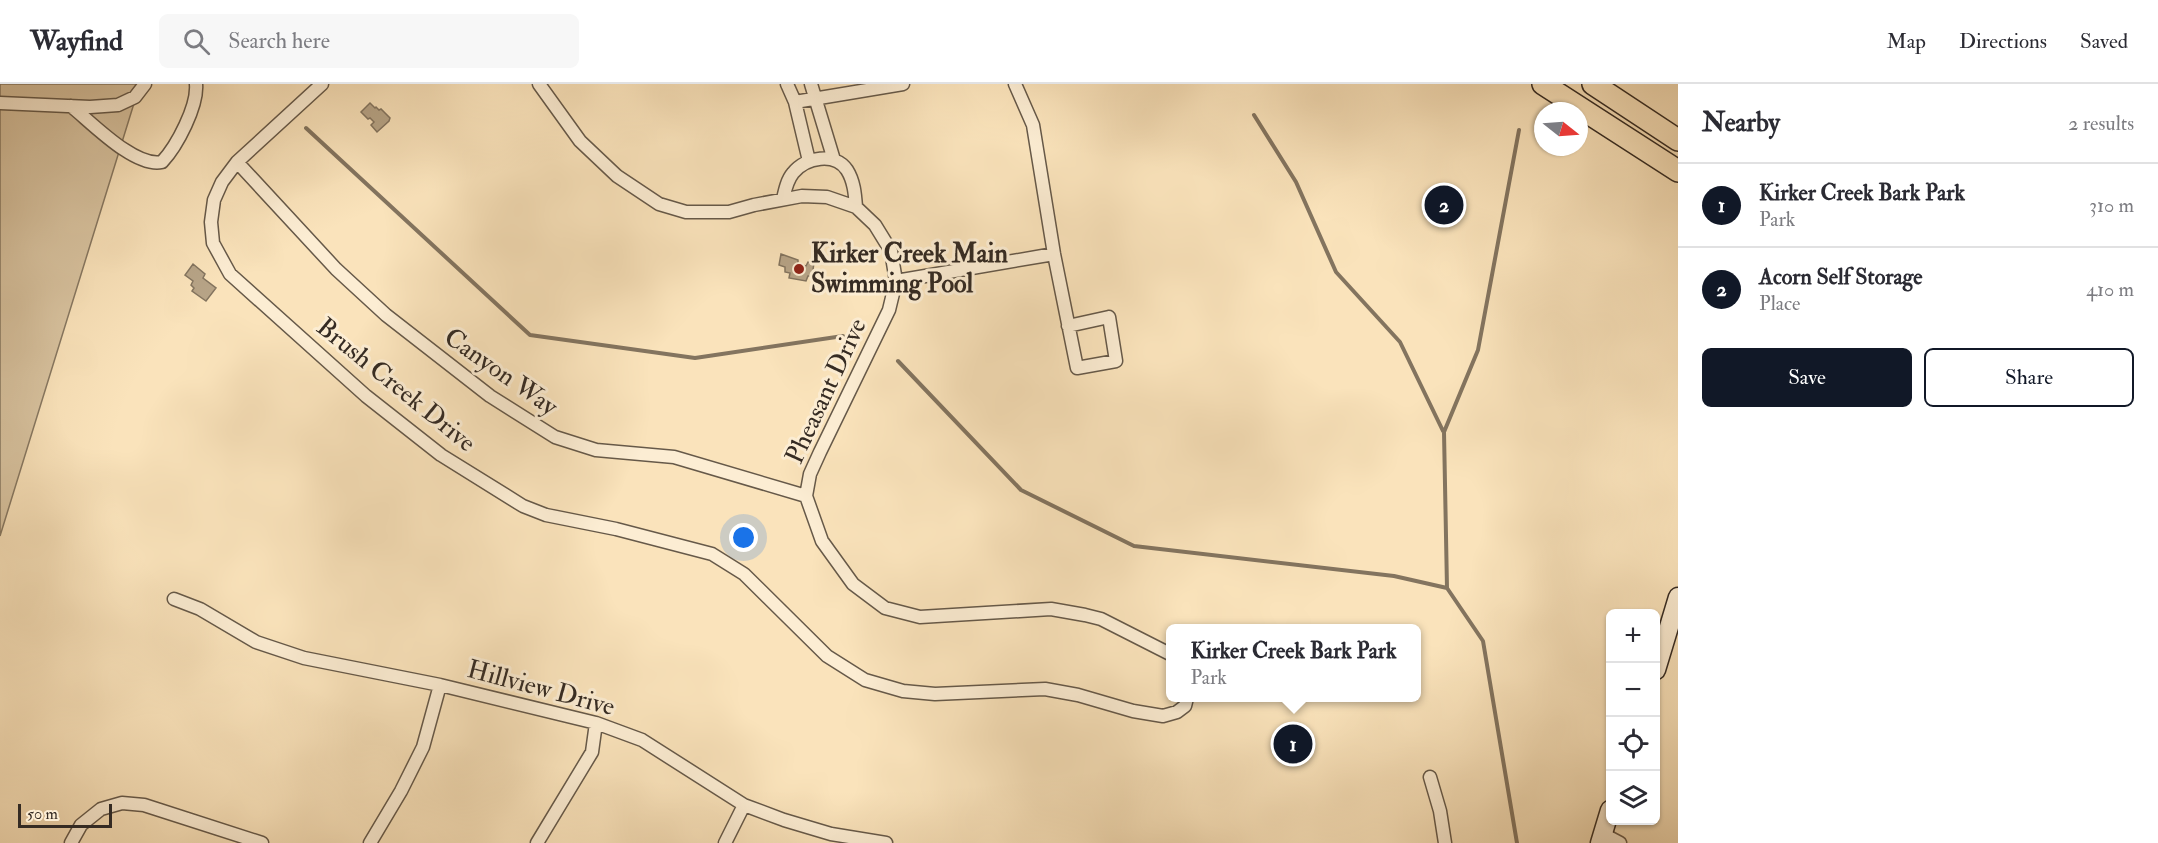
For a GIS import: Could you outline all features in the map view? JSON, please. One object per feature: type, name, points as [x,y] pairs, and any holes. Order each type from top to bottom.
[{"type":"highway","points":[[1543,84],[1678,171]]},
{"type":"highway","points":[[1593,84],[1678,140]]},
{"type":"main road","points":[[1658,663],[1678,597]]},
{"type":"street","points":[[0,103],[118,105],[135,97],[145,84]]},
{"type":"street","points":[[71,106],[129,153],[154,164],[162,162],[179,140],[192,106],[196,84]]},
{"type":"street","name":"Brush Creek Drive","points":[[322,84],[237,162],[222,182],[214,200],[211,222],[213,243],[230,274],[357,388],[441,455],[523,506],[546,516],[616,529],[712,554],[744,574],[827,656],[865,680],[903,691],[935,694],[1044,689],[1163,716],[1177,712],[1185,706],[1186,702]]},
{"type":"street","points":[[539,84],[580,141],[617,176],[659,204],[686,212],[729,212],[783,199],[795,170],[809,161],[821,158],[834,160],[849,172],[855,188],[856,207]]},
{"type":"street","points":[[787,84],[795,102],[809,161]]},
{"type":"street","points":[[811,84],[834,160]]},
{"type":"street","points":[[795,102],[903,84]]},
{"type":"street","points":[[1015,84],[1033,125],[1054,254],[1068,326],[1077,368],[1116,361],[1109,317],[1068,326]]},
{"type":"street","name":"Canyon Way","points":[[237,162],[336,269],[386,315],[490,396],[555,437],[596,450],[674,457],[806,496]]},
{"type":"street","name":"Pheasant Drive","points":[[783,199],[802,196],[827,197],[856,207],[875,225],[891,251],[896,281],[889,310],[810,474],[806,496],[822,541],[853,584],[885,608],[920,617],[1051,609],[1085,615],[1101,619],[1166,652]]},
{"type":"street","points":[[896,281],[1054,254]]},
{"type":"street","name":"Hillview Drive","points":[[174,599],[200,609],[256,642],[304,658],[440,685],[596,723],[642,740],[744,805],[831,834],[886,843]]},
{"type":"street","points":[[370,843],[401,791],[423,747],[440,685]]},
{"type":"street","points":[[537,843],[592,752],[596,723]]},
{"type":"street","points":[[1430,777],[1440,811],[1445,843]]},
{"type":"street","points":[[71,843],[81,825],[101,809],[122,802],[144,805],[262,843]]},
{"type":"street","points":[[725,843],[744,805]]},
{"type":"street","points":[[1601,838],[1620,843]]},
{"type":"shaded area","points":[[0,84],[140,84],[0,536]]},
{"type":"shaded area","points":[[370,103],[390,118],[377,132],[371,125],[374,122],[361,112]]},
{"type":"shaded area","name":"Kirker Creek Main Swimming Pool","points":[[781,254],[798,260],[798,264],[806,266],[808,262],[814,263],[812,276],[808,276],[806,281],[789,278],[790,273],[785,272],[785,267],[779,265]]},
{"type":"shaded area","points":[[193,264],[205,274],[203,278],[216,288],[206,301],[192,291],[193,281],[185,275]]},
{"type":"shaded area","points":[[1278,731],[1313,743],[1307,758],[1273,746]]},
{"type":"waterway","points":[[1254,115],[1296,182],[1336,272],[1400,342],[1443,431]]},
{"type":"waterway","points":[[306,128],[530,335],[695,358],[843,336]]},
{"type":"waterway","points":[[1447,588],[1444,432],[1478,350],[1519,130]]},
{"type":"waterway","points":[[898,361],[1021,490],[1134,546],[1394,576],[1447,588],[1483,641],[1517,843]]},
{"type":"place","name":"Acorn Self Storage","points":[[1444,205]]},
{"type":"place","name":"Kirker Creek Main Swimming Pool","points":[[799,269]]},
{"type":"place","name":"Kirker Creek Bark Park","points":[[1293,744]]}]
